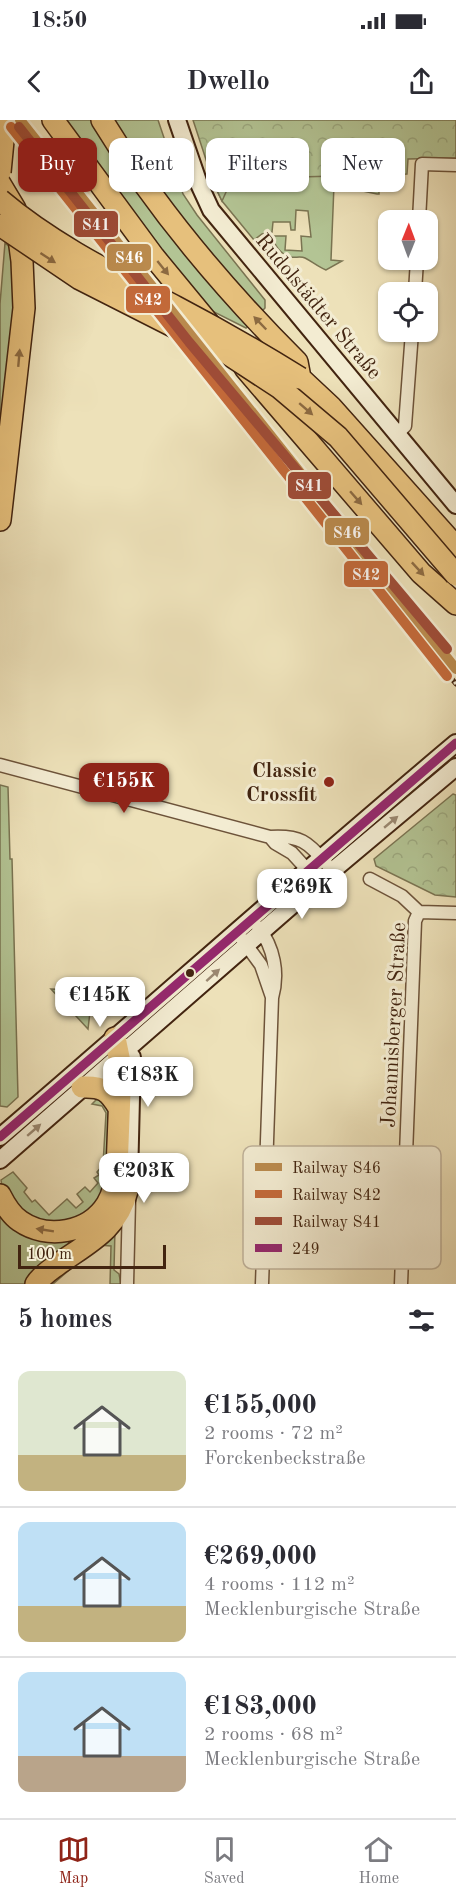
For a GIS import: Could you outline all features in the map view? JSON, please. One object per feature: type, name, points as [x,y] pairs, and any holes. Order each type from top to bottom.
[{"type":"highway","points":[[0,172],[5,120]]},
{"type":"highway","points":[[53,120],[154,257],[287,419],[421,573],[456,604]]},
{"type":"highway","points":[[102,120],[130,166],[162,211],[197,254],[297,362],[300,378]]},
{"type":"highway","points":[[0,184],[15,209],[22,261],[24,308],[0,520]]},
{"type":"highway","points":[[0,200],[35,226],[118,278],[225,334],[300,378],[331,406],[456,547]]},
{"type":"highway","points":[[0,225],[80,279],[228,354],[280,388],[338,437],[456,575]]},
{"type":"highway","points":[[0,1196],[7,1208],[19,1220],[42,1231],[68,1230],[81,1226],[99,1214],[108,1203],[116,1179],[120,1048]]},
{"type":"highway","points":[[82,1088],[92,1087],[105,1090],[119,1108]]},
{"type":"highway","points":[[36,1284],[40,1278],[95,1240],[111,1225],[121,1209],[129,1179]]},
{"type":"main road","name":"Rudolstädter Straße","points":[[177,120],[199,184],[211,210],[456,505]]},
{"type":"main road","points":[[313,876],[321,857],[456,743]]},
{"type":"main road","points":[[0,1160],[82,1088],[120,1048],[170,1002],[313,876],[333,870],[455,769]]},
{"type":"main road","points":[[0,1137],[120,1048]]},
{"type":"main road","points":[[120,1048],[132,1057],[129,1179]]},
{"type":"street","points":[[420,210],[422,164],[456,165]]},
{"type":"street","points":[[397,434],[405,426],[411,342]]},
{"type":"street","points":[[441,756],[455,769]]},
{"type":"street","points":[[0,765],[270,837],[284,836],[310,844],[333,870]]},
{"type":"street","points":[[270,837],[275,843],[292,853],[313,876]]},
{"type":"street","points":[[370,879],[402,896],[419,912],[456,913]]},
{"type":"street","name":"Johannisberger Straße","points":[[406,1146],[415,921],[419,912]]},
{"type":"street","points":[[256,926],[270,946],[275,989],[272,999],[267,1146]]},
{"type":"street","points":[[241,939],[261,965],[272,999]]},
{"type":"street","points":[[127,1284],[129,1179]]},
{"type":"street","points":[[262,1284],[263,1269]]},
{"type":"street","name":"Johannisberger Straße","points":[[401,1284],[402,1269]]},
{"type":"green space","points":[[62,120],[158,120],[164,138],[109,138],[109,182],[97,166],[97,138],[76,138]]},
{"type":"green space","points":[[193,120],[456,120],[456,158],[408,159],[407,174],[405,174],[405,138],[321,138],[321,176],[309,177],[309,138],[206,138],[206,160]]},
{"type":"green space","points":[[309,170],[321,170],[321,192],[334,192],[331,260],[342,261],[326,270],[305,258],[291,257],[278,249],[272,236],[286,236],[285,250],[302,251],[301,236],[311,237],[308,211],[296,210],[295,230],[291,230],[290,222],[273,222],[272,232],[262,234],[254,240],[222,201],[218,192],[309,192]]},
{"type":"green space","points":[[117,192],[182,192],[197,215],[265,300],[265,308],[246,328],[204,307]]},
{"type":"green space","points":[[218,192],[226,192],[222,201]]},
{"type":"green space","points":[[5,243],[12,249],[15,289],[0,455],[0,304]]},
{"type":"green space","points":[[0,785],[8,787],[18,1097],[7,1107],[0,1106]]},
{"type":"green space","points":[[453,794],[456,795],[456,897],[435,895],[376,866],[374,859]]},
{"type":"green space","points":[[51,989],[76,990],[74,1012],[90,1012],[88,1029]]},
{"type":"green space","points":[[103,1093],[114,1110],[103,1198],[79,1221],[35,1223],[3,1192],[1,1180],[13,1172],[27,1188],[24,1192],[32,1202],[35,1200],[49,1215],[67,1199],[76,1208],[83,1202],[77,1194],[85,1187],[90,1192],[98,1183],[94,1178],[99,1175],[97,1172],[103,1165],[106,1113],[102,1106],[92,1104]]},
{"type":"green space","points":[[117,1204],[31,1284],[0,1284],[0,1209],[38,1235]]},
{"type":"green space","points":[[121,1214],[124,1227],[115,1229],[114,1270],[119,1274],[121,1284],[110,1284],[111,1246],[98,1245],[53,1284],[39,1284]]},
{"type":"railway","points":[[4,120],[367,578],[456,684]]},
{"type":"rail line","name":"S46","points":[[20,120],[456,669]]},
{"type":"rail line","name":"S42","points":[[11,127],[447,676]]},
{"type":"rail line","name":"S41","points":[[19,127],[189,342],[447,649]]},
{"type":"transit line","name":"249","points":[[0,1137],[456,743]]},
{"type":"place","name":"Classic Crossfit","points":[[329,782]]}]
